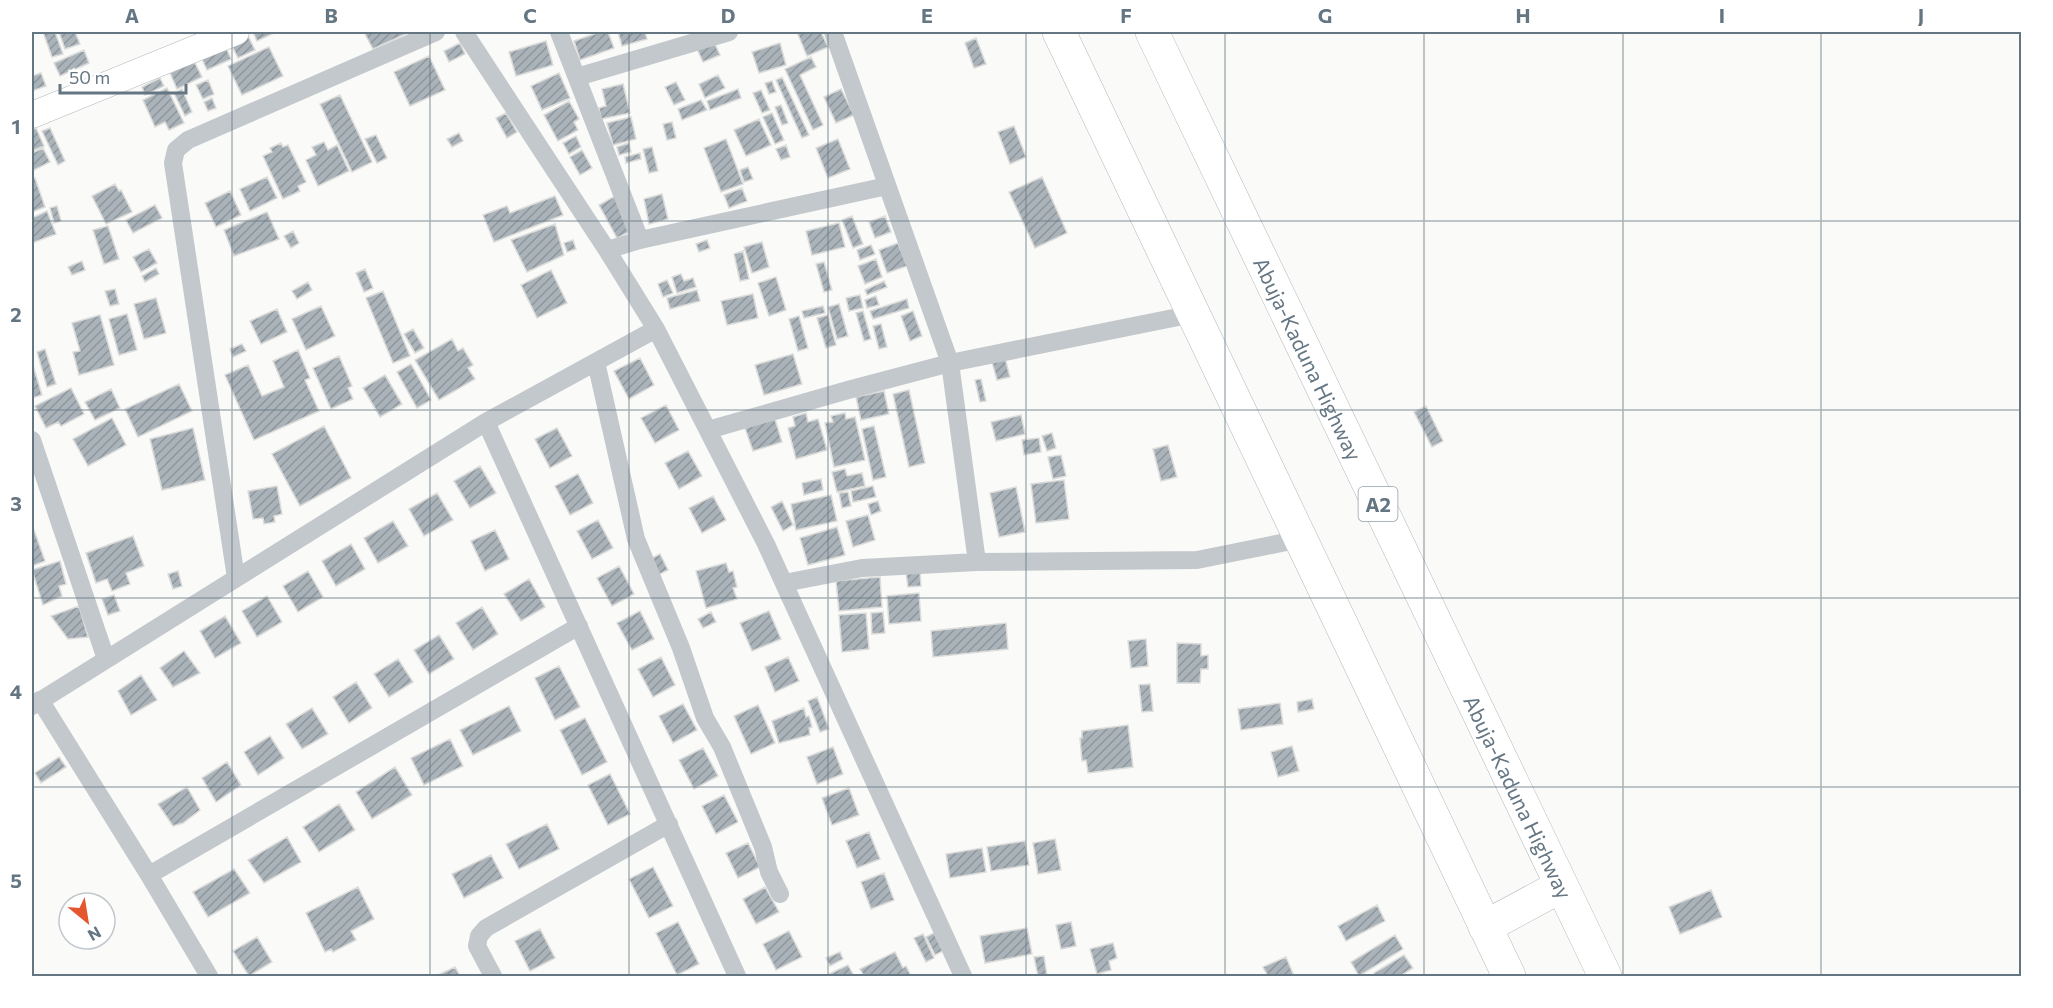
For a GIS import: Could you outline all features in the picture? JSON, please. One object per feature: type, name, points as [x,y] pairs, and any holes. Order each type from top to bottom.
[{"type":"highway","points":[[1059,32],[1509,976]]},
{"type":"highway","name":"Abuja-Kaduna Highway","points":[[1152,32],[1605,976]]},
{"type":"highway","points":[[1485,927],[1562,886]]},
{"type":"street","points":[[32,115],[230,32]]},
{"type":"street","points":[[236,578],[173,163],[176,150],[188,140],[436,32]]},
{"type":"street","points":[[464,32],[656,329],[784,583],[963,976]]},
{"type":"street","points":[[559,32],[640,240]]},
{"type":"street","points":[[577,76],[729,32]]},
{"type":"street","points":[[833,32],[950,363],[977,562]]},
{"type":"street","points":[[607,250],[640,240],[887,186]]},
{"type":"street","points":[[708,430],[950,363],[1193,314]]},
{"type":"street","points":[[209,976],[149,875],[36,703],[486,422],[656,329]]},
{"type":"street","points":[[596,362],[636,539],[681,648],[705,718],[722,747],[763,847],[769,872],[780,894]]},
{"type":"street","points":[[486,422],[737,976]]},
{"type":"street","points":[[32,440],[106,659]]},
{"type":"street","points":[[784,583],[862,568],[977,562],[1197,560],[1301,539]]},
{"type":"street","points":[[149,875],[579,626]]},
{"type":"street","points":[[493,976],[477,946],[479,936],[486,928],[669,824]]},
{"type":"building","points":[[43,32],[55,32],[63,54],[52,57]]},
{"type":"building","points":[[59,32],[75,32],[80,44],[65,49]]},
{"type":"building","points":[[253,32],[271,32],[272,34],[257,41]]},
{"type":"building","points":[[364,32],[410,32],[373,49]]},
{"type":"building","points":[[600,32],[608,32],[614,48],[580,60],[574,41]]},
{"type":"building","points":[[618,32],[645,32],[647,39],[622,46]]},
{"type":"building","points":[[797,32],[821,32],[828,47],[807,56]]},
{"type":"building","points":[[247,34],[255,50],[238,58],[230,42]]},
{"type":"building","points":[[976,38],[986,64],[974,68],[965,43]]},
{"type":"building","points":[[546,41],[553,65],[516,76],[509,52]]},
{"type":"building","points":[[714,42],[720,55],[703,62],[697,49]]},
{"type":"building","points":[[460,43],[465,54],[449,62],[444,51]]},
{"type":"building","points":[[780,43],[786,65],[759,73],[752,52]]},
{"type":"building","points":[[225,45],[231,59],[207,70],[201,57]]},
{"type":"building","points":[[269,47],[283,76],[242,95],[228,66]]},
{"type":"building","points":[[84,50],[89,63],[60,76],[54,63]]},
{"type":"building","points":[[429,56],[445,90],[410,106],[394,72]]},
{"type":"building","points":[[811,57],[816,67],[800,75],[823,125],[813,130],[785,69]]},
{"type":"building","points":[[194,61],[202,77],[177,89],[170,73]]},
{"type":"building","points":[[41,73],[46,86],[32,91],[32,76]]},
{"type":"building","points":[[559,73],[570,98],[542,110],[531,86]]},
{"type":"building","points":[[718,75],[725,88],[705,98],[699,84]]},
{"type":"building","points":[[782,77],[809,135],[802,138],[776,80]]},
{"type":"building","points":[[160,78],[164,86],[145,95],[142,87]]},
{"type":"building","points":[[208,80],[214,94],[203,99],[196,85]]},
{"type":"building","points":[[772,81],[776,92],[769,94],[765,83]]},
{"type":"building","points":[[676,82],[685,100],[674,105],[665,87]]},
{"type":"building","points":[[623,84],[630,113],[601,119],[599,108],[606,106],[602,89]]},
{"type":"building","points":[[167,88],[184,123],[169,130],[165,122],[155,127],[143,100]]},
{"type":"building","points":[[182,89],[192,112],[185,116],[174,93]]},
{"type":"building","points":[[738,89],[741,98],[710,110],[707,101]]},
{"type":"building","points":[[841,89],[854,115],[836,123],[824,97]]},
{"type":"building","points":[[761,90],[770,110],[762,113],[753,93]]},
{"type":"building","points":[[340,95],[372,162],[352,172],[320,104]]},
{"type":"building","points":[[212,98],[216,108],[208,111],[204,102]]},
{"type":"building","points":[[701,100],[707,110],[682,120],[678,109]]},
{"type":"building","points":[[569,101],[579,119],[574,122],[578,130],[558,141],[544,115]]},
{"type":"building","points":[[781,105],[788,123],[782,125],[775,107]]},
{"type":"building","points":[[506,113],[517,132],[507,138],[496,118]]},
{"type":"building","points":[[772,113],[784,140],[775,144],[763,117]]},
{"type":"building","points":[[631,117],[636,139],[613,145],[607,123]]},
{"type":"building","points":[[759,119],[771,145],[746,156],[734,130]]},
{"type":"building","points":[[672,122],[676,138],[667,140],[663,124]]},
{"type":"building","points":[[1014,126],[1026,157],[1010,164],[998,132]]},
{"type":"building","points":[[36,128],[44,146],[32,151],[32,130]]},
{"type":"building","points":[[50,128],[65,161],[58,165],[42,131]]},
{"type":"building","points":[[459,133],[463,141],[452,147],[447,139]]},
{"type":"building","points":[[376,135],[387,158],[377,163],[365,139]]},
{"type":"building","points":[[576,136],[581,147],[569,154],[563,143]]},
{"type":"building","points":[[726,139],[743,184],[721,192],[704,148]]},
{"type":"building","points":[[838,139],[850,169],[828,178],[816,148]]},
{"type":"building","points":[[324,142],[328,150],[337,145],[349,171],[318,186],[306,160],[316,155],[312,147]]},
{"type":"building","points":[[281,143],[283,147],[288,145],[306,182],[298,186],[300,191],[283,199],[263,156],[272,152],[270,148]]},
{"type":"building","points":[[629,143],[631,152],[619,155],[617,147]]},
{"type":"building","points":[[786,145],[790,157],[781,160],[776,149]]},
{"type":"building","points":[[652,147],[658,171],[649,173],[643,149]]},
{"type":"building","points":[[43,148],[50,162],[32,171],[32,153]]},
{"type":"building","points":[[582,150],[592,168],[580,175],[570,157]]},
{"type":"building","points":[[640,153],[641,159],[626,163],[625,157]]},
{"type":"building","points":[[748,167],[753,179],[744,182],[740,170]]},
{"type":"building","points":[[267,177],[277,198],[250,211],[240,189]]},
{"type":"building","points":[[1042,177],[1067,233],[1035,248],[1009,192]]},
{"type":"building","points":[[35,178],[45,207],[32,212],[32,179]]},
{"type":"building","points":[[115,184],[119,191],[121,190],[132,212],[106,224],[92,196]]},
{"type":"building","points":[[742,188],[747,201],[729,208],[724,195]]},
{"type":"building","points":[[230,191],[241,215],[216,227],[205,203]]},
{"type":"building","points":[[662,194],[668,219],[649,224],[644,199]]},
{"type":"building","points":[[555,196],[563,215],[494,242],[483,215],[507,206],[510,213]]},
{"type":"building","points":[[615,196],[631,231],[617,238],[599,205]]},
{"type":"building","points":[[155,205],[162,218],[133,233],[126,220]]},
{"type":"building","points":[[57,206],[61,221],[54,223],[50,208]]},
{"type":"building","points":[[47,211],[56,234],[32,243],[32,218]]},
{"type":"building","points":[[267,212],[279,239],[234,256],[224,230]]},
{"type":"building","points":[[852,216],[863,244],[853,248],[842,220]]},
{"type":"building","points":[[885,216],[891,232],[875,238],[869,222]]},
{"type":"building","points":[[839,223],[845,247],[812,255],[806,231]]},
{"type":"building","points":[[555,224],[564,255],[527,272],[511,240]]},
{"type":"building","points":[[108,226],[119,259],[104,264],[93,230]]},
{"type":"building","points":[[293,231],[299,243],[291,248],[284,236]]},
{"type":"building","points":[[573,240],[576,249],[567,252],[564,243]]},
{"type":"building","points":[[707,240],[710,248],[699,252],[696,244]]},
{"type":"building","points":[[762,242],[769,267],[752,273],[744,247]]},
{"type":"building","points":[[898,243],[907,266],[887,273],[879,250]]},
{"type":"building","points":[[871,245],[875,254],[860,260],[857,250]]},
{"type":"building","points":[[149,249],[157,263],[141,272],[133,257]]},
{"type":"building","points":[[743,251],[749,279],[740,281],[734,254]]},
{"type":"building","points":[[876,259],[882,277],[865,284],[858,266]]},
{"type":"building","points":[[82,261],[85,270],[72,275],[68,267]]},
{"type":"building","points":[[824,262],[832,290],[824,292],[816,264]]},
{"type":"building","points":[[156,268],[159,274],[145,282],[142,276]]},
{"type":"building","points":[[365,269],[373,288],[364,292],[356,273]]},
{"type":"building","points":[[551,270],[567,303],[537,318],[521,285]]},
{"type":"building","points":[[681,274],[684,281],[693,278],[696,287],[677,293],[672,277]]},
{"type":"building","points":[[776,277],[786,310],[769,316],[758,283]]},
{"type":"building","points":[[667,280],[673,293],[663,297],[658,284]]},
{"type":"building","points":[[884,281],[887,287],[867,295],[865,290]]},
{"type":"building","points":[[308,282],[312,290],[297,299],[292,291]]},
{"type":"building","points":[[115,289],[119,304],[110,306],[105,291]]},
{"type":"building","points":[[697,290],[700,301],[670,309],[667,298]]},
{"type":"building","points":[[383,291],[410,356],[393,363],[366,298]]},
{"type":"building","points":[[753,294],[758,318],[727,325],[721,301]]},
{"type":"building","points":[[860,295],[863,308],[849,311],[846,298]]},
{"type":"building","points":[[876,296],[879,305],[867,308],[865,300]]},
{"type":"building","points":[[156,298],[166,333],[144,339],[134,304]]},
{"type":"building","points":[[907,299],[909,308],[873,319],[870,311]]},
{"type":"building","points":[[839,304],[848,336],[837,339],[828,307]]},
{"type":"building","points":[[321,306],[335,336],[306,350],[292,319]]},
{"type":"building","points":[[823,306],[825,313],[804,318],[802,311]]},
{"type":"building","points":[[277,309],[287,332],[261,344],[250,321]]},
{"type":"building","points":[[863,311],[871,339],[864,341],[856,313]]},
{"type":"building","points":[[913,311],[922,336],[910,341],[901,316]]},
{"type":"building","points":[[127,314],[137,350],[119,355],[109,319]]},
{"type":"building","points":[[100,315],[114,365],[79,375],[73,352],[80,351],[72,323]]},
{"type":"building","points":[[828,315],[836,345],[826,348],[817,318]]},
{"type":"building","points":[[799,316],[808,348],[798,351],[789,319]]},
{"type":"building","points":[[881,324],[887,347],[879,349],[873,326]]},
{"type":"building","points":[[413,329],[424,348],[415,353],[404,334]]},
{"type":"building","points":[[452,339],[458,351],[463,348],[473,365],[468,368],[475,379],[439,400],[415,360]]},
{"type":"building","points":[[242,344],[246,351],[233,357],[230,349]]},
{"type":"building","points":[[45,349],[56,384],[47,387],[37,352]]},
{"type":"building","points":[[298,350],[310,378],[305,380],[319,411],[254,440],[225,375],[248,365],[262,396],[284,387],[273,361]]},
{"type":"building","points":[[793,354],[802,384],[764,395],[755,365]]},
{"type":"building","points":[[339,356],[352,386],[348,388],[353,399],[331,409],[313,368]]},
{"type":"building","points":[[640,358],[654,385],[629,399],[614,371]]},
{"type":"building","points":[[1005,358],[1010,377],[997,380],[992,362]]},
{"type":"building","points":[[32,362],[42,395],[32,398]]},
{"type":"building","points":[[411,364],[431,400],[417,408],[397,372]]},
{"type":"building","points":[[385,375],[402,404],[380,417],[363,388]]},
{"type":"building","points":[[981,379],[986,401],[980,402],[975,380]]},
{"type":"building","points":[[179,384],[192,411],[138,437],[125,409]]},
{"type":"building","points":[[71,388],[84,414],[61,426],[58,422],[46,428],[35,406]]},
{"type":"building","points":[[111,389],[120,408],[95,420],[85,402]]},
{"type":"building","points":[[909,390],[925,463],[909,467],[893,394]]},
{"type":"building","points":[[884,391],[889,414],[861,420],[856,397]]},
{"type":"building","points":[[666,405],[679,430],[655,443],[641,418]]},
{"type":"building","points":[[1426,406],[1443,441],[1432,447],[1414,412]]},
{"type":"building","points":[[806,413],[808,422],[818,419],[827,450],[796,459],[788,428],[795,426],[793,417]]},
{"type":"building","points":[[845,413],[846,419],[855,417],[865,460],[834,467],[825,423],[833,422],[831,416]]},
{"type":"building","points":[[1021,415],[1025,434],[996,441],[991,422]]},
{"type":"building","points":[[112,418],[126,445],[88,466],[73,439]]},
{"type":"building","points":[[775,419],[782,442],[753,451],[745,428]]},
{"type":"building","points":[[324,426],[351,478],[300,506],[272,454]]},
{"type":"building","points":[[874,426],[886,477],[873,480],[862,429]]},
{"type":"building","points":[[193,428],[205,480],[162,490],[150,439]]},
{"type":"building","points":[[557,428],[572,456],[550,468],[535,439]]},
{"type":"building","points":[[1052,433],[1056,448],[1047,451],[1042,436]]},
{"type":"building","points":[[1039,438],[1041,452],[1024,455],[1022,440]]},
{"type":"building","points":[[1168,445],[1177,477],[1161,481],[1153,449]]},
{"type":"building","points":[[688,451],[702,476],[679,489],[665,463]]},
{"type":"building","points":[[1061,455],[1066,476],[1053,479],[1048,457]]},
{"type":"building","points":[[480,466],[496,493],[470,508],[454,481]]},
{"type":"building","points":[[845,469],[847,476],[862,473],[865,486],[837,492],[832,472]]},
{"type":"building","points":[[578,474],[593,503],[570,515],[555,486]]},
{"type":"building","points":[[821,479],[823,490],[804,495],[802,483]]},
{"type":"building","points":[[1064,480],[1069,519],[1036,523],[1031,484]]},
{"type":"building","points":[[277,486],[282,514],[274,516],[275,522],[264,524],[263,518],[253,519],[248,491]]},
{"type":"building","points":[[873,486],[876,497],[853,502],[851,491]]},
{"type":"building","points":[[1016,487],[1025,532],[999,537],[990,493]]},
{"type":"building","points":[[848,492],[851,506],[842,508],[839,493]]},
{"type":"building","points":[[437,493],[453,520],[424,536],[409,509]]},
{"type":"building","points":[[831,495],[837,521],[796,530],[791,504]]},
{"type":"building","points":[[713,496],[726,520],[702,533],[689,508]]},
{"type":"building","points":[[782,501],[793,525],[783,531],[771,507]]},
{"type":"building","points":[[878,501],[881,511],[871,515],[868,504]]},
{"type":"building","points":[[868,515],[875,540],[853,547],[846,521]]},
{"type":"building","points":[[598,520],[613,548],[592,559],[577,531]]},
{"type":"building","points":[[393,521],[408,546],[378,563],[364,538]]},
{"type":"building","points":[[837,527],[845,555],[808,565],[800,538]]},
{"type":"building","points":[[34,530],[45,561],[32,566],[32,531]]},
{"type":"building","points":[[495,530],[509,559],[485,571],[471,541]]},
{"type":"building","points":[[133,536],[144,566],[126,573],[130,584],[112,591],[107,579],[96,583],[86,553]]},
{"type":"building","points":[[351,544],[365,569],[336,586],[322,561]]},
{"type":"building","points":[[660,554],[668,570],[658,575],[650,559]]},
{"type":"building","points":[[60,561],[66,584],[59,586],[62,596],[43,605],[32,570]]},
{"type":"building","points":[[726,563],[729,572],[733,571],[737,587],[733,588],[737,599],[706,608],[696,571]]},
{"type":"building","points":[[619,566],[634,594],[612,606],[597,578]]},
{"type":"building","points":[[178,571],[182,586],[173,589],[168,574]]},
{"type":"building","points":[[308,571],[323,597],[298,612],[283,586]]},
{"type":"building","points":[[920,572],[921,586],[908,587],[906,573]]},
{"type":"building","points":[[880,577],[882,607],[839,611],[836,581]]},
{"type":"building","points":[[529,579],[545,607],[521,621],[504,594]]},
{"type":"building","points":[[919,593],[921,621],[889,624],[887,596]]},
{"type":"building","points":[[114,595],[120,611],[108,615],[102,599]]},
{"type":"building","points":[[267,596],[282,622],[257,637],[242,611]]},
{"type":"building","points":[[79,606],[88,637],[68,639],[51,616]]},
{"type":"building","points":[[482,607],[498,634],[473,650],[456,623]]},
{"type":"building","points":[[640,611],[654,639],[632,650],[617,623]]},
{"type":"building","points":[[769,611],[781,639],[752,651],[740,623]]},
{"type":"building","points":[[711,612],[716,622],[703,628],[698,619]]},
{"type":"building","points":[[883,612],[885,633],[872,634],[871,613]]},
{"type":"building","points":[[866,613],[869,649],[842,652],[839,615]]},
{"type":"building","points":[[225,616],[241,643],[215,658],[200,631]]},
{"type":"building","points":[[1006,623],[1008,649],[933,657],[931,631]]},
{"type":"building","points":[[439,635],[454,659],[429,674],[414,650]]},
{"type":"building","points":[[1146,639],[1148,666],[1131,668],[1128,641]]},
{"type":"building","points":[[1177,643],[1201,644],[1201,656],[1208,655],[1208,669],[1201,669],[1200,683],[1177,683]]},
{"type":"building","points":[[184,651],[200,673],[173,687],[160,668]]},
{"type":"building","points":[[661,657],[675,685],[653,697],[638,669]]},
{"type":"building","points":[[788,657],[799,681],[775,692],[765,667]]},
{"type":"building","points":[[398,659],[413,682],[389,697],[374,674]]},
{"type":"building","points":[[559,666],[580,707],[555,720],[535,678]]},
{"type":"building","points":[[141,675],[157,700],[131,715],[118,691]]},
{"type":"building","points":[[356,682],[372,708],[349,723],[333,697]]},
{"type":"building","points":[[1150,684],[1153,711],[1142,712],[1139,685]]},
{"type":"building","points":[[817,697],[829,729],[820,732],[808,701]]},
{"type":"building","points":[[1312,699],[1314,709],[1298,712],[1297,702]]},
{"type":"building","points":[[1280,703],[1283,724],[1241,730],[1238,709]]},
{"type":"building","points":[[683,704],[697,730],[673,743],[659,716]]},
{"type":"building","points":[[758,705],[775,743],[751,754],[734,716]]},
{"type":"building","points":[[509,706],[521,731],[473,755],[460,730]]},
{"type":"building","points":[[312,708],[328,734],[302,749],[286,724]]},
{"type":"building","points":[[804,708],[812,727],[809,728],[810,735],[779,743],[772,721]]},
{"type":"building","points":[[585,718],[607,762],[582,775],[560,730]]},
{"type":"building","points":[[1128,725],[1133,767],[1088,773],[1086,760],[1082,761],[1080,738],[1082,738],[1082,731]]},
{"type":"building","points":[[270,736],[284,758],[258,775],[244,752]]},
{"type":"building","points":[[450,739],[463,766],[424,785],[411,758]]},
{"type":"building","points":[[1292,746],[1299,771],[1278,777],[1271,752]]},
{"type":"building","points":[[833,747],[843,774],[817,784],[807,757]]},
{"type":"building","points":[[703,748],[718,776],[694,789],[679,760]]},
{"type":"building","points":[[59,757],[66,767],[41,783],[35,773]]},
{"type":"building","points":[[227,762],[241,785],[216,802],[202,778]]},
{"type":"building","points":[[395,767],[412,795],[372,819],[356,792]]},
{"type":"building","points":[[610,774],[630,814],[608,825],[588,785]]},
{"type":"building","points":[[187,787],[200,810],[183,823],[173,826],[158,804]]},
{"type":"building","points":[[849,788],[859,815],[832,825],[822,798]]},
{"type":"building","points":[[724,795],[738,822],[716,834],[702,806]]},
{"type":"building","points":[[339,804],[355,830],[319,852],[303,827]]},
{"type":"building","points":[[547,824],[559,849],[519,869],[506,844]]},
{"type":"building","points":[[869,832],[880,859],[857,868],[846,841]]},
{"type":"building","points":[[287,837],[301,862],[264,883],[248,860]]},
{"type":"building","points":[[1055,839],[1061,870],[1038,874],[1033,843]]},
{"type":"building","points":[[1025,841],[1029,865],[991,871],[987,847]]},
{"type":"building","points":[[748,843],[760,867],[738,878],[726,853]]},
{"type":"building","points":[[982,848],[986,872],[950,878],[946,854]]},
{"type":"building","points":[[491,855],[503,878],[464,898],[452,874]]},
{"type":"building","points":[[653,867],[673,906],[649,918],[629,879]]},
{"type":"building","points":[[234,869],[250,893],[208,917],[193,892]]},
{"type":"building","points":[[884,873],[894,900],[871,909],[861,882]]},
{"type":"building","points":[[358,887],[374,919],[351,931],[356,940],[333,952],[331,949],[325,952],[306,913]]},
{"type":"building","points":[[765,887],[779,912],[756,924],[743,899]]},
{"type":"building","points":[[1711,890],[1722,917],[1680,934],[1669,907]]},
{"type":"building","points":[[1377,905],[1385,921],[1346,941],[1338,926]]},
{"type":"building","points":[[678,922],[699,964],[677,975],[656,933]]},
{"type":"building","points":[[1071,922],[1076,946],[1061,949],[1056,925]]},
{"type":"building","points":[[1027,928],[1032,954],[985,963],[980,936]]},
{"type":"building","points":[[540,929],[555,958],[530,971],[515,941]]},
{"type":"building","points":[[789,931],[802,957],[776,970],[763,944]]},
{"type":"building","points":[[934,933],[943,951],[935,955],[926,937]]},
{"type":"building","points":[[923,934],[934,958],[926,962],[914,938]]},
{"type":"building","points":[[1395,935],[1403,949],[1359,976],[1351,962]]},
{"type":"building","points":[[257,937],[272,962],[249,976],[233,951]]},
{"type":"building","points":[[1113,943],[1117,958],[1109,961],[1111,970],[1097,974],[1090,949]]},
{"type":"building","points":[[840,952],[843,959],[830,966],[826,958]]},
{"type":"building","points":[[895,952],[903,968],[906,966],[911,976],[864,976],[860,969]]},
{"type":"building","points":[[1404,955],[1413,968],[1400,976],[1376,976],[1374,973]]},
{"type":"building","points":[[1044,956],[1047,976],[1038,976],[1034,957]]},
{"type":"building","points":[[1286,957],[1294,976],[1268,976],[1263,967]]},
{"type":"building","points":[[848,965],[854,976],[825,976]]},
{"type":"building","points":[[455,967],[460,976],[436,976]]}]
